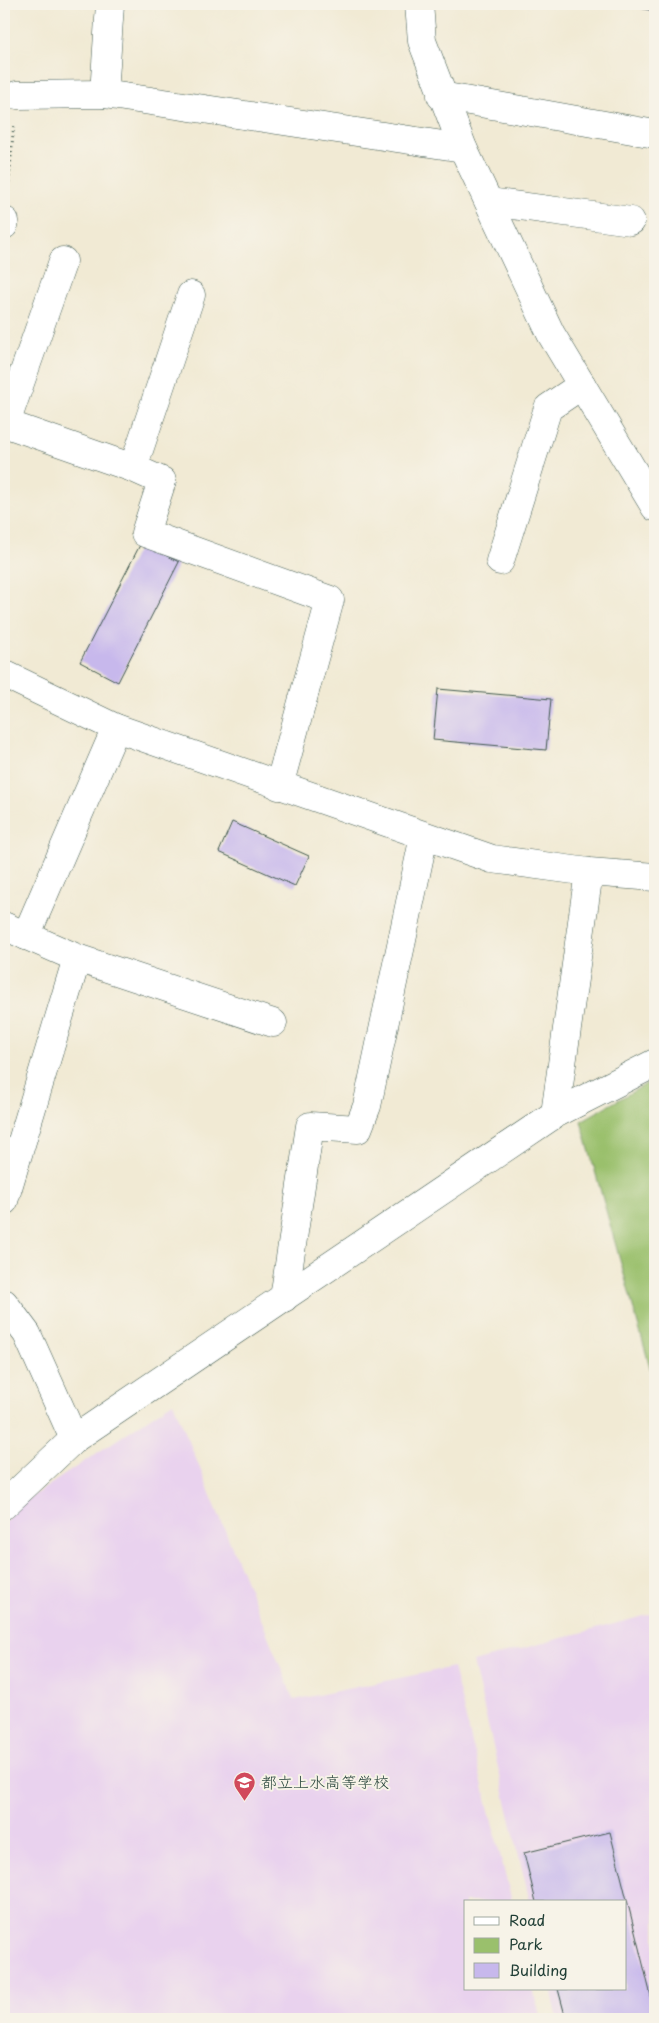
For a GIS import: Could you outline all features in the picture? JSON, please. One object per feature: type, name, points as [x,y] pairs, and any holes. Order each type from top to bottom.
[{"type":"street","points":[[104,94],[110,4]]},
{"type":"street","points":[[419,4],[422,41],[441,96],[463,148],[551,334],[653,499]]},
{"type":"street","points":[[17,95],[104,94],[463,148]]},
{"type":"street","points":[[441,96],[655,134]]},
{"type":"street","points":[[489,202],[631,221]]},
{"type":"street","points":[[63,261],[5,423],[133,468],[162,481],[145,533],[330,600],[279,786]]},
{"type":"street","points":[[133,468],[191,295]]},
{"type":"street","points":[[500,561],[548,408],[582,385]]},
{"type":"street","points":[[4,674],[116,728],[492,860],[589,872],[655,877]]},
{"type":"street","points":[[116,728],[15,931],[77,958],[273,1023]]},
{"type":"street","points":[[284,1298],[310,1126],[358,1129],[367,1106],[424,836]]},
{"type":"street","points":[[555,1114],[589,872]]},
{"type":"street","points":[[4,1201],[77,958]]},
{"type":"street","points":[[4,1505],[74,1440],[555,1114],[655,1063]]},
{"type":"street","points":[[4,1303],[26,1334],[74,1440]]},
{"type":"path","points":[[4,223],[17,95]]},
{"type":"shaded area","name":"都立上水高等学校","points":[[173,1402],[294,1700],[453,1667],[511,1900],[464,1900],[464,1990],[533,1990],[541,2019],[4,2019],[4,1523],[18,1506]]},
{"type":"shaded area","points":[[655,1613],[655,2019],[558,2019],[551,1990],[626,1990],[626,1900],[530,1900],[473,1662]]},
{"type":"green space","points":[[655,1079],[655,1385],[581,1121]]},
{"type":"building","points":[[655,4],[655,11],[624,5]]},
{"type":"building","points":[[141,543],[179,562],[118,682],[80,662]]},
{"type":"building","points":[[438,689],[551,699],[546,750],[433,740]]},
{"type":"building","points":[[232,822],[309,856],[295,886],[219,852]]},
{"type":"building","points":[[610,1832],[655,2012],[655,2019],[566,2019],[558,1990],[626,1990],[626,1900],[536,1900],[524,1853]]},
{"type":"place","name":"都立上水高等学校","points":[[245,1801]]}]
